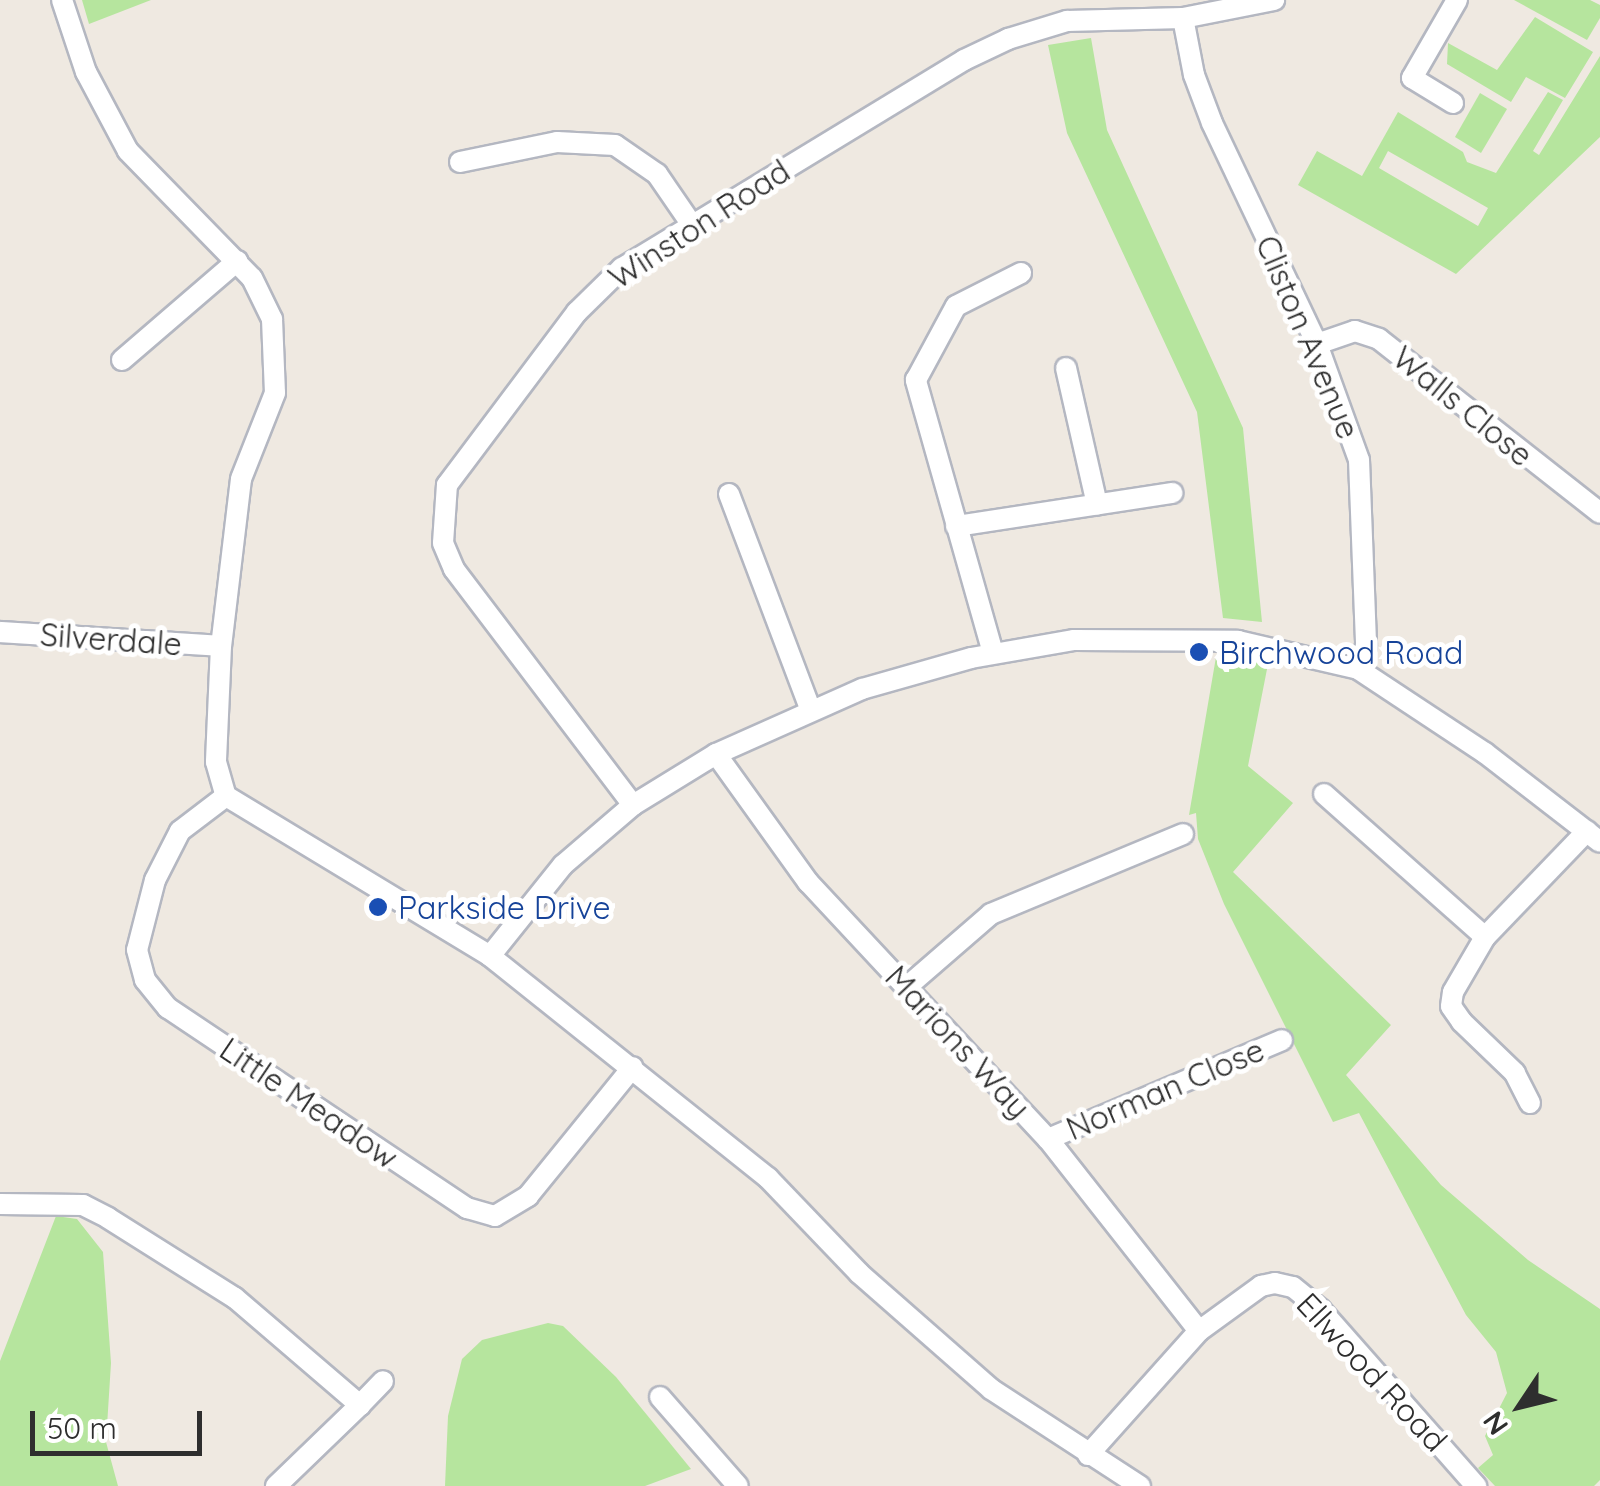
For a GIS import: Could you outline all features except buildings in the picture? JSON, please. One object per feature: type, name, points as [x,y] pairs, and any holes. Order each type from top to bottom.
[{"type":"street","points":[[62,0],[86,72],[128,151],[237,262],[272,319],[278,364],[275,393],[240,479],[221,646],[216,762],[226,796],[490,956],[768,1178],[897,1309],[992,1388],[1140,1486]]},
{"type":"street","name":"Winston Road","points":[[633,805],[454,569],[443,543],[442,497],[599,288],[692,225],[964,60],[1008,39],[1067,21],[1184,18],[1274,0]]},
{"type":"street","points":[[1452,103],[1412,78],[1457,0]]},
{"type":"street","name":"Cliston Avenue","points":[[1184,18],[1194,75],[1212,124],[1317,344],[1359,460],[1366,646],[1358,669]]},
{"type":"street","points":[[460,162],[557,142],[615,144],[657,174],[692,225]]},
{"type":"street","points":[[122,360],[237,262]]},
{"type":"street","points":[[993,652],[916,380],[956,306],[1021,273]]},
{"type":"street","name":"Walls Close","points":[[1317,344],[1355,331],[1380,339],[1600,512]]},
{"type":"street","points":[[1066,368],[1097,505]]},
{"type":"street","points":[[729,494],[811,711]]},
{"type":"street","points":[[956,526],[1172,494]]},
{"type":"street","name":"Silverdale","points":[[0,632],[221,646]]},
{"type":"street","points":[[490,956],[526,904],[633,805],[716,754],[862,689],[993,652],[1162,637],[1264,644],[1358,669],[1413,701],[1594,837],[1485,938],[1452,1006],[1515,1073],[1530,1103]]},
{"type":"street","name":"Marions Way","points":[[716,754],[808,882],[1048,1138],[1199,1331]]},
{"type":"street","points":[[1324,794],[1485,938]]},
{"type":"street","name":"Little Meadow","points":[[226,796],[180,831],[154,880],[137,950],[145,980],[168,1008],[450,1197],[484,1216],[508,1211],[633,1067]]},
{"type":"street","points":[[909,986],[991,914],[1183,834]]},
{"type":"street","name":"Norman Close","points":[[1048,1138],[1282,1040]]},
{"type":"street","points":[[0,1204],[83,1206],[108,1218],[234,1298],[360,1406]]},
{"type":"street","name":"Ellwood Road","points":[[1088,1455],[1199,1331],[1261,1286],[1293,1286],[1476,1486]]},
{"type":"street","points":[[276,1486],[382,1381]]},
{"type":"street","points":[[660,1397],[738,1486]]},
{"type":"green space","points":[[82,0],[151,0],[89,24]]},
{"type":"green space","points":[[1514,0],[1590,0],[1600,5],[1600,18],[1587,40]]},
{"type":"green space","points":[[1535,17],[1593,52],[1565,98],[1526,77],[1511,102],[1447,64],[1448,43],[1497,70]]},
{"type":"green space","points":[[1091,38],[1107,130],[1243,428],[1262,622],[1223,618],[1197,412],[1067,133],[1048,45]]},
{"type":"green space","points":[[1600,56],[1600,137],[1456,274],[1298,185],[1317,151],[1362,176],[1398,112],[1463,152],[1467,162],[1496,173],[1548,92],[1563,100],[1533,151],[1539,155]],"holes":[[[1388,151],[1488,208],[1478,226],[1379,168]]]},
{"type":"green space","points":[[1480,93],[1507,109],[1481,153],[1455,137]]},
{"type":"green space","points":[[1216,657],[1268,664],[1248,766],[1293,803],[1233,872],[1391,1025],[1346,1075],[1441,1185],[1528,1260],[1600,1309],[1600,1480],[1594,1486],[1495,1486],[1478,1468],[1493,1455],[1485,1436],[1507,1393],[1496,1352],[1466,1315],[1359,1113],[1333,1122],[1224,904],[1198,839],[1196,813],[1189,815]]},
{"type":"green space","points":[[56,1216],[77,1219],[103,1252],[111,1363],[106,1442],[118,1486],[0,1486],[0,1361]]},
{"type":"green space","points":[[548,1323],[563,1326],[616,1377],[691,1469],[645,1486],[445,1486],[448,1416],[462,1359],[482,1340]]},
{"type":"place","name":"Birchwood Road","points":[[1199,652]]},
{"type":"place","name":"Parkside Drive","points":[[378,907]]}]
